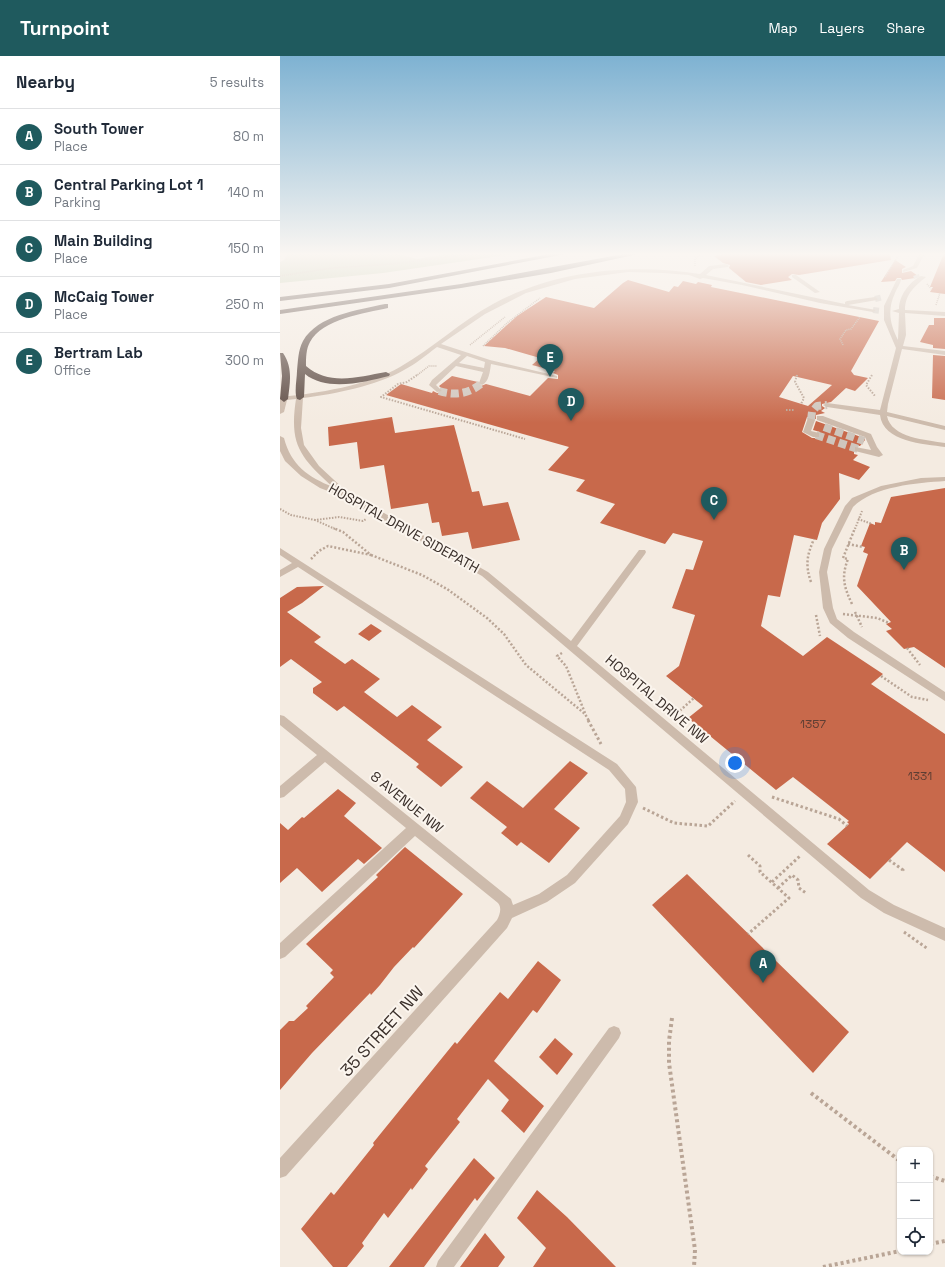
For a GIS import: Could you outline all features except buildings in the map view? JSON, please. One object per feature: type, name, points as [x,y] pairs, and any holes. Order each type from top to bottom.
[{"type":"highway","points":[[280,312],[300,310]]},
{"type":"highway","points":[[300,397],[302,367],[306,342],[314,333],[329,322],[351,314],[370,310]]},
{"type":"highway","points":[[282,362],[286,371],[282,399]]},
{"type":"highway","points":[[302,367],[314,377],[333,381],[346,381],[386,374]]},
{"type":"street","points":[[280,412],[282,399],[300,397],[362,383],[402,369],[486,310]]},
{"type":"street","points":[[899,347],[887,322],[884,311],[945,314]]},
{"type":"street","points":[[902,312],[903,335],[884,404],[883,413],[888,427],[899,434],[945,445]]},
{"type":"street","points":[[436,345],[465,352],[488,361],[555,377]]},
{"type":"street","points":[[899,347],[945,353]]},
{"type":"street","points":[[439,391],[432,386],[435,380],[455,364],[465,352]]},
{"type":"street","points":[[482,383],[487,371],[488,361]]},
{"type":"street","points":[[455,364],[487,371]]},
{"type":"street","name":"HOSPITAL DRIVE NW","points":[[300,397],[298,431],[300,446],[308,457],[344,494]]},
{"type":"street","points":[[827,405],[883,413],[945,428]]},
{"type":"street","points":[[820,418],[868,436],[880,456],[858,449]]},
{"type":"street","points":[[816,435],[807,432],[810,421],[824,427]]},
{"type":"street","name":"HOSPITAL DRIVE NW","points":[[280,438],[285,453],[302,474],[320,486],[344,494],[485,574],[865,894],[889,910],[945,935]]},
{"type":"street","points":[[864,441],[872,444]]},
{"type":"street","points":[[945,479],[921,480],[881,488],[855,500],[849,506],[828,549],[823,572],[828,608],[833,621],[851,635],[945,697]]},
{"type":"street","points":[[280,551],[613,767],[630,787],[632,802],[624,820],[571,879],[543,898],[507,914]]},
{"type":"street","points":[[572,646],[642,552]]},
{"type":"street","points":[[280,574],[298,563]]},
{"type":"street","name":"8 AVENUE NW","points":[[280,719],[506,903],[507,914]]},
{"type":"street","points":[[280,793],[325,755]]},
{"type":"street","points":[[280,952],[415,828]]},
{"type":"street","name":"35 STREET NW","points":[[280,1170],[502,924],[507,914]]},
{"type":"street","points":[[444,1267],[614,1033]]},
{"type":"path","points":[[483,346],[525,310]]},
{"type":"path","points":[[843,345],[840,340],[843,333],[852,329],[862,313]]},
{"type":"path","points":[[465,352],[504,317],[513,319]]},
{"type":"path","points":[[845,329],[849,330]]},
{"type":"path","points":[[442,366],[429,366],[407,382],[398,384],[380,397],[525,439]]},
{"type":"path","points":[[797,374],[795,382],[804,398],[801,404]]},
{"type":"path","points":[[872,375],[866,385],[876,395],[874,400]]},
{"type":"path","points":[[786,410],[794,410]]},
{"type":"path","points":[[852,604],[844,586],[842,574],[848,559],[843,558],[858,519],[864,508]]},
{"type":"path","points":[[280,509],[291,515],[315,520],[343,532],[371,555]]},
{"type":"path","name":"HOSPITAL DRIVE SIDEPATH","points":[[359,514],[373,522]]},
{"type":"path","points":[[315,520],[323,518],[352,518],[363,521],[366,518]]},
{"type":"path","points":[[852,518],[872,524]]},
{"type":"path","points":[[841,542],[862,548],[863,546]]},
{"type":"path","points":[[298,563],[309,562],[316,552],[322,547],[328,546],[371,555],[422,575],[466,602],[504,634],[526,665],[585,714]]},
{"type":"path","points":[[840,614],[855,613],[884,619],[889,623]]},
{"type":"path","points":[[855,613],[861,627],[868,631]]},
{"type":"path","points":[[556,648],[566,656]]},
{"type":"path","points":[[907,648],[921,668]]},
{"type":"path","points":[[562,653],[557,656],[566,666],[585,714],[613,767]]},
{"type":"path","points":[[906,656],[926,668]]},
{"type":"path","points":[[881,676],[912,696],[928,700],[933,703]]},
{"type":"path","points":[[679,720],[673,715],[694,698]]},
{"type":"path","points":[[770,797],[838,818],[847,826]]},
{"type":"path","points":[[648,810],[674,823],[708,826],[735,801]]},
{"type":"path","points":[[748,855],[760,866],[760,872],[789,898],[748,934]]},
{"type":"path","points":[[772,882],[800,856]]},
{"type":"path","points":[[889,860],[903,870],[901,872]]},
{"type":"path","points":[[778,888],[792,875],[798,880],[799,888],[806,893]]},
{"type":"path","points":[[672,1018],[669,1041],[670,1063],[695,1250],[694,1267]]},
{"type":"path","points":[[811,1093],[897,1158]]},
{"type":"path","points":[[933,1177],[945,1181]]},
{"type":"path","points":[[933,1243],[945,1241]]},
{"type":"path","points":[[823,1267],[897,1251]]},
{"type":"tunnel","points":[[873,310],[881,311]]},
{"type":"tunnel","points":[[439,391],[456,394],[462,393],[472,390],[482,383]]},
{"type":"tunnel","points":[[811,420],[812,412],[817,406],[827,405]]},
{"type":"tunnel","points":[[824,427],[864,441]]},
{"type":"tunnel","points":[[816,435],[858,449]]},
{"type":"place","name":"Bertram Lab","points":[[550,377]]},
{"type":"place","name":"McCaig Tower","points":[[571,421]]},
{"type":"place","name":"Main Building","points":[[714,520]]},
{"type":"place","name":"Central Parking Lot 1","points":[[904,570]]},
{"type":"place","name":"South Tower","points":[[763,983]]}]
